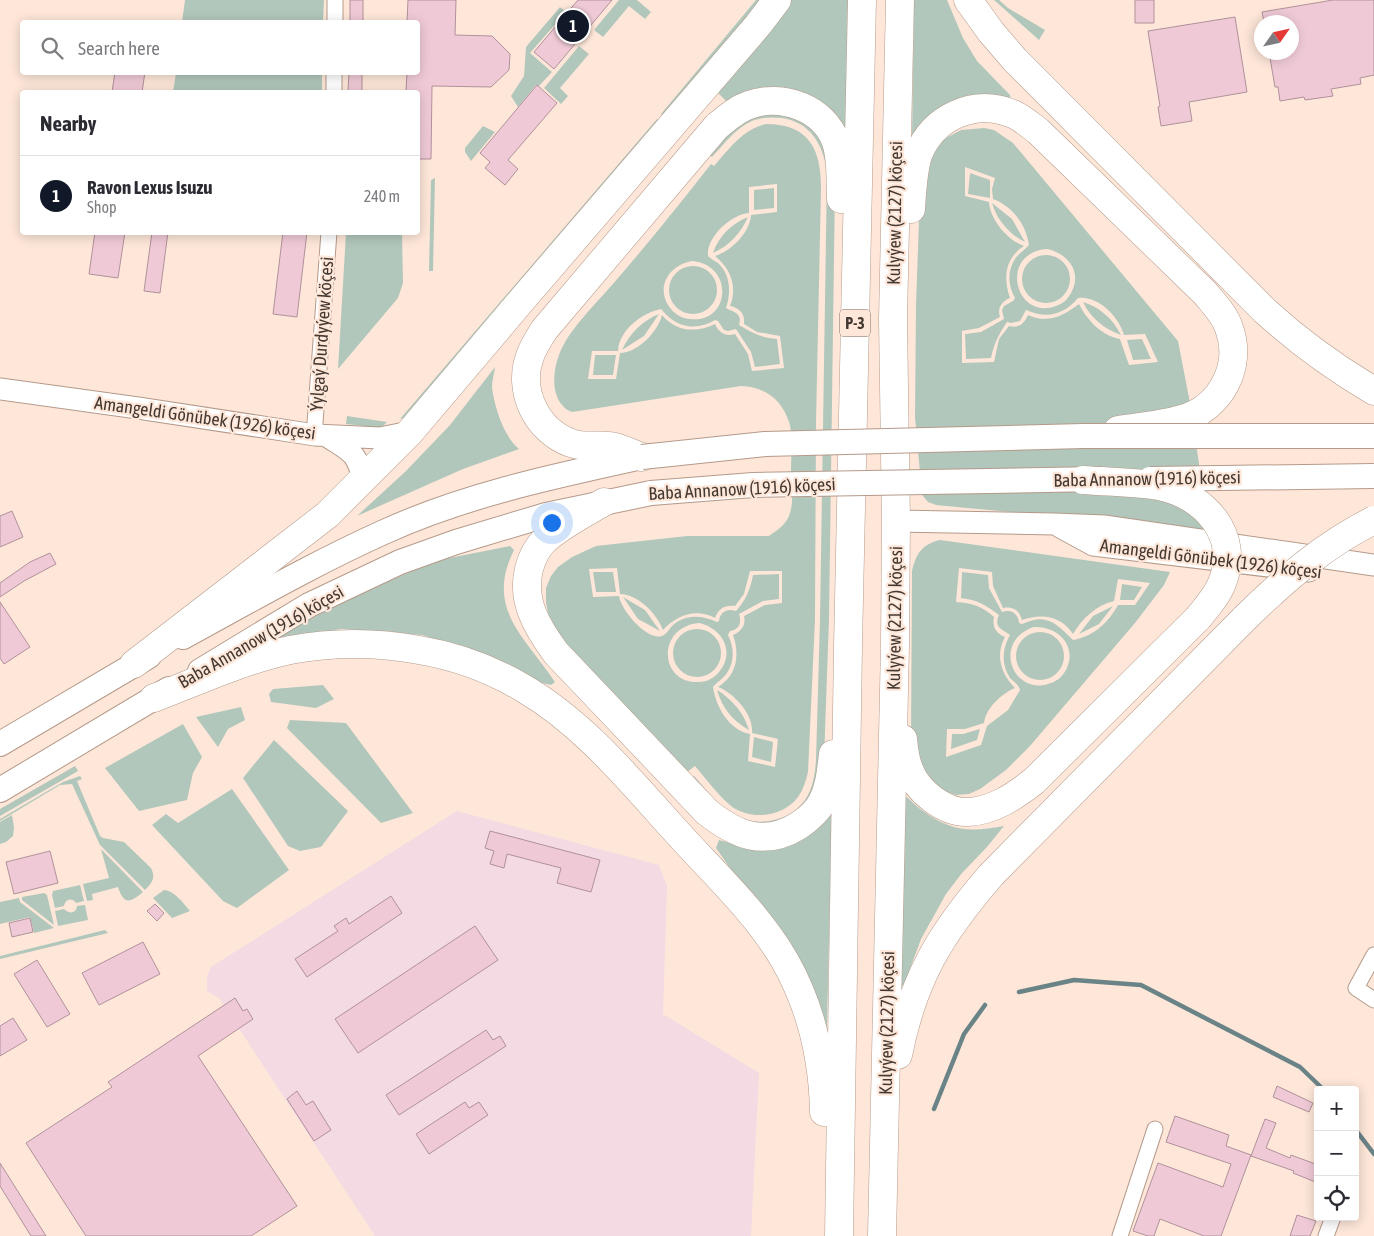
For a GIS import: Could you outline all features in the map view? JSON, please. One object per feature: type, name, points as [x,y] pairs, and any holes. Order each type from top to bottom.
[{"type":"highway","points":[[134,664],[314,525],[363,480],[410,432],[778,0]]},
{"type":"highway","name":"P-3","points":[[848,646],[862,0]]},
{"type":"highway","name":"Kulyýew (2127) köçesi","points":[[882,1236],[896,521],[893,319],[900,0]]},
{"type":"highway","points":[[968,0],[991,32],[1015,60],[1265,311],[1291,335],[1316,354],[1374,391]]},
{"type":"highway","points":[[642,458],[610,446],[573,444],[552,433],[543,425],[529,401],[526,372],[529,357],[544,330],[717,126],[741,108],[766,101],[790,103],[802,106],[813,112],[831,130],[839,151],[845,268],[855,328]]},
{"type":"highway","points":[[893,319],[907,252],[918,158],[924,143],[937,127],[962,111],[990,108],[1014,114],[1038,131],[1206,293],[1230,328],[1234,360],[1230,375],[1224,389],[1204,408],[1182,419],[1083,436]]},
{"type":"highway","points":[[894,645],[904,753],[908,769],[934,800],[948,807],[968,812],[980,810],[1000,804],[1034,781],[1198,618],[1216,595],[1226,569],[1227,556],[1220,528],[1211,514],[1190,497],[1160,486],[1083,480]]},
{"type":"highway","points":[[604,502],[557,530],[536,550],[531,561],[526,585],[531,612],[536,624],[556,653],[707,812],[733,830],[762,838],[773,836],[792,830],[818,809],[827,789],[830,775],[848,646]]},
{"type":"highway","points":[[894,1236],[898,1055],[910,1005],[924,969],[942,937],[964,906],[990,875],[1285,579],[1349,533],[1374,520]]},
{"type":"highway","points":[[154,698],[248,662],[289,650],[353,643],[417,650],[470,663],[523,688],[552,708],[596,746],[752,914],[773,942],[796,983],[812,1026],[824,1086],[826,1236]]},
{"type":"highway","points":[[839,1236],[848,646]]},
{"type":"main road","name":"Baba Annanow (1916) köçesi","points":[[0,744],[134,664],[292,577],[385,531],[444,509],[542,479],[642,458],[765,444],[1083,436],[1374,436]]},
{"type":"main road","name":"Baba Annanow (1916) köçesi","points":[[0,790],[309,605],[400,562],[456,542],[546,515],[651,493],[753,484],[1374,476]]},
{"type":"street","points":[[335,0],[335,20]]},
{"type":"street","points":[[334,75],[334,90]]},
{"type":"street","name":"Ýylgaý Durdyýew köçesi","points":[[322,436],[329,235]]},
{"type":"street","name":"Amangeldi Gönübek (1926) köçesi","points":[[0,389],[322,436],[348,435],[380,438],[410,432]]},
{"type":"street","points":[[322,436],[354,455],[359,463],[363,480]]},
{"type":"street","name":"Amangeldi Gönübek (1926) köçesi","points":[[896,521],[1104,526],[1374,565]]},
{"type":"street","name":"Amangeldi Gönübek (1926) köçesi","points":[[1054,524],[1093,545],[1374,578]]},
{"type":"street","points":[[1374,955],[1356,988],[1374,1000]]},
{"type":"street","points":[[1120,1236],[1155,1130]]},
{"type":"street","points":[[1326,1236],[1332,1221]]},
{"type":"shaded area","points":[[457,811],[659,865],[667,886],[663,1014],[759,1073],[751,1236],[375,1236],[219,998],[207,991],[207,976],[211,967]]},
{"type":"green space","points":[[185,0],[324,0],[323,20],[182,20]]},
{"type":"green space","points":[[619,0],[637,0],[651,12],[645,19],[629,6],[603,37],[594,30]]},
{"type":"green space","points":[[756,0],[768,0],[668,120],[661,114]]},
{"type":"green space","points":[[788,0],[849,0],[846,132],[836,121],[730,105],[714,89]]},
{"type":"green space","points":[[914,0],[947,0],[963,38],[977,61],[1010,95],[1012,105],[912,136]]},
{"type":"green space","points":[[994,0],[999,0],[1008,8],[1045,30],[1039,40]]},
{"type":"green space","points":[[560,7],[566,12],[530,53],[552,72],[539,86],[536,85],[518,107],[511,96],[524,76],[526,47]]},
{"type":"green space","points":[[579,46],[589,54],[560,88],[568,96],[561,104],[544,88]]},
{"type":"green space","points":[[176,75],[322,75],[322,90],[173,90]]},
{"type":"green space","points":[[776,109],[820,129],[835,186],[829,619],[824,760],[821,784],[796,818],[748,828],[688,781],[694,776],[729,813],[744,819],[763,822],[782,818],[791,813],[805,800],[813,781],[816,760],[820,619],[827,172],[822,152],[814,136],[801,125],[782,118],[752,121],[735,132],[712,157],[707,152],[730,127]]},
{"type":"green space","points":[[657,119],[664,125],[411,416],[400,419]]},
{"type":"green space","points":[[766,124],[781,125],[793,129],[810,141],[818,162],[821,188],[816,423],[815,620],[808,772],[798,797],[792,804],[775,813],[766,815],[748,814],[731,806],[695,766],[682,776],[564,647],[550,623],[546,603],[546,588],[551,576],[558,567],[572,557],[596,546],[687,536],[769,536],[782,526],[788,518],[792,501],[790,427],[786,414],[771,395],[757,389],[741,386],[572,412],[559,401],[554,382],[555,368],[559,355],[575,327],[625,270],[711,164],[714,166],[737,140],[750,130]],"holes":[[[777,184],[777,212],[751,215],[750,222],[739,240],[733,246],[715,256],[725,266],[731,278],[733,291],[730,306],[737,308],[743,314],[744,324],[757,332],[780,336],[784,368],[752,371],[748,354],[735,334],[723,333],[715,324],[694,330],[680,328],[662,315],[660,322],[646,340],[633,349],[620,353],[616,379],[588,379],[592,351],[618,351],[622,336],[633,324],[646,314],[661,309],[675,322],[686,326],[704,325],[715,320],[718,321],[724,330],[736,329],[751,352],[755,367],[780,364],[777,339],[757,335],[739,325],[740,318],[738,315],[726,308],[729,296],[728,279],[718,263],[708,256],[711,241],[721,228],[735,217],[749,213],[749,187]],[[692,261],[706,265],[715,272],[721,282],[722,293],[720,303],[714,312],[704,318],[691,319],[677,315],[666,301],[664,293],[666,279],[671,272],[684,263]],[[617,568],[620,594],[633,597],[646,606],[663,630],[674,620],[681,617],[694,613],[715,618],[723,608],[735,606],[744,594],[750,571],[782,571],[782,603],[765,605],[744,616],[743,627],[733,635],[736,650],[733,671],[718,687],[730,694],[742,706],[750,719],[752,733],[778,739],[775,767],[748,761],[750,734],[743,732],[730,723],[720,710],[713,687],[730,668],[732,644],[728,635],[730,631],[739,626],[739,614],[763,601],[779,599],[779,574],[753,575],[742,603],[736,611],[724,612],[719,621],[689,617],[678,621],[662,636],[656,636],[649,634],[636,623],[624,609],[619,596],[593,597],[589,569]],[[699,623],[707,626],[720,635],[724,642],[726,649],[724,664],[713,678],[699,682],[686,680],[676,674],[670,665],[668,655],[670,644],[675,634],[685,627]]]},
{"type":"green space","points":[[483,126],[495,132],[471,161],[465,152],[465,148]]},
{"type":"green space","points":[[984,128],[994,130],[1013,143],[1178,341],[1190,403],[1209,531],[936,505],[928,502],[922,495],[915,417],[920,191],[924,165],[944,139],[961,130]],"holes":[[[965,167],[995,178],[992,189],[993,199],[1006,206],[1017,217],[1025,230],[1029,245],[1012,264],[1010,284],[1015,298],[1004,306],[1002,310],[1004,319],[981,332],[965,334],[966,359],[991,358],[997,339],[1007,322],[1020,321],[1026,310],[1033,313],[1054,314],[1061,312],[1078,298],[1086,298],[1107,309],[1118,321],[1124,335],[1145,334],[1158,362],[1129,365],[1120,339],[1101,331],[1086,316],[1079,304],[1067,312],[1049,319],[1035,318],[1028,315],[1021,325],[1009,326],[999,339],[994,362],[962,363],[962,331],[979,328],[1000,317],[1001,305],[1010,298],[1006,276],[1009,262],[1024,246],[1012,239],[1000,228],[992,215],[989,202],[965,196]],[[1047,249],[1061,254],[1071,264],[1074,270],[1075,284],[1071,294],[1063,302],[1056,306],[1042,308],[1030,304],[1022,296],[1018,285],[1018,273],[1022,262],[1032,253]]]},
{"type":"green space","points":[[970,173],[990,180],[990,198],[968,194]]},
{"type":"green space","points":[[435,178],[433,271],[429,271],[431,180]]},
{"type":"green space","points":[[774,188],[774,208],[754,210],[754,190]]},
{"type":"green space","points":[[992,203],[1012,219],[1025,242],[1004,226]]},
{"type":"green space","points":[[748,217],[734,238],[724,247],[713,253],[726,231]]},
{"type":"green space","points":[[346,235],[402,235],[403,283],[398,298],[338,369]]},
{"type":"green space","points":[[1046,255],[1055,257],[1063,262],[1068,270],[1070,279],[1068,288],[1063,296],[1055,301],[1046,303],[1037,301],[1029,296],[1024,288],[1022,279],[1024,270],[1029,262],[1037,257]]},
{"type":"green space","points":[[693,266],[702,268],[710,273],[715,281],[717,290],[715,299],[710,307],[702,312],[693,314],[684,312],[676,307],[671,299],[669,290],[671,281],[676,273],[684,268]]},
{"type":"green space","points":[[1083,302],[1105,314],[1121,335],[1098,322]]},
{"type":"green space","points":[[659,314],[644,336],[622,350],[637,328]]},
{"type":"green space","points":[[1142,339],[1151,359],[1133,360],[1127,340]]},
{"type":"green space","points":[[595,355],[616,355],[613,375],[593,375]]},
{"type":"green space","points":[[495,367],[492,387],[497,412],[504,429],[519,449],[463,469],[357,516],[406,471],[450,425]]},
{"type":"green space","points":[[347,416],[387,422],[381,428],[346,424]]},
{"type":"green space","points":[[940,540],[1170,572],[1164,585],[1135,623],[1030,746],[1006,770],[980,789],[969,794],[956,795],[943,791],[923,773],[911,741],[912,571],[918,555],[924,547]],"holes":[[[959,568],[992,572],[993,586],[1003,608],[1015,610],[1022,620],[1037,617],[1050,618],[1063,623],[1073,634],[1090,613],[1114,601],[1118,579],[1150,583],[1135,605],[1118,605],[1110,618],[1100,628],[1073,640],[1062,629],[1045,620],[1038,619],[1022,624],[1019,623],[1014,613],[1002,612],[989,588],[988,575],[962,572],[961,598],[972,600],[990,608],[999,615],[997,619],[998,625],[1010,635],[1005,646],[1004,662],[1007,673],[1020,690],[1008,710],[987,726],[981,745],[946,757],[947,729],[965,729],[984,723],[985,717],[995,702],[1015,688],[1006,677],[1001,664],[1000,651],[1005,637],[995,629],[994,617],[976,606],[956,602]],[[1034,627],[1051,630],[1058,634],[1064,639],[1069,653],[1069,661],[1064,673],[1056,681],[1048,684],[1035,685],[1025,682],[1012,665],[1010,654],[1013,643],[1021,634]]]},
{"type":"green space","points":[[510,546],[514,550],[506,571],[504,589],[506,605],[521,635],[555,682],[551,685],[542,683],[488,655],[422,635],[342,629],[275,640],[281,634],[329,608],[434,561]]},
{"type":"green space","points":[[593,572],[613,572],[616,592],[596,592]]},
{"type":"green space","points":[[1122,584],[1142,587],[1134,600],[1120,600]]},
{"type":"green space","points":[[623,597],[645,610],[660,631],[638,619]]},
{"type":"green space","points":[[1113,606],[1099,624],[1079,634],[1093,616]]},
{"type":"green space","points":[[697,629],[706,631],[714,636],[719,644],[721,653],[719,662],[714,670],[706,675],[697,677],[688,675],[680,670],[675,662],[673,653],[675,644],[680,636],[688,631]]},
{"type":"green space","points":[[1040,632],[1049,634],[1057,639],[1062,647],[1064,656],[1062,665],[1057,673],[1049,678],[1040,680],[1031,678],[1023,673],[1018,665],[1016,656],[1018,647],[1023,639],[1031,634]]},
{"type":"green space","points":[[323,685],[334,699],[316,708],[271,702],[269,694],[273,689]]},
{"type":"green space","points":[[717,690],[737,707],[749,730],[729,713],[722,703]]},
{"type":"green space","points":[[241,707],[245,720],[228,729],[218,747],[196,717]]},
{"type":"green space","points":[[290,720],[346,723],[413,813],[381,823],[287,728]]},
{"type":"green space","points":[[183,724],[202,757],[193,773],[187,800],[139,811],[105,768]]},
{"type":"green space","points":[[980,729],[977,740],[951,749],[952,734],[963,734]]},
{"type":"green space","points":[[754,737],[773,742],[771,762],[752,757]]},
{"type":"green space","points":[[274,740],[348,811],[321,847],[300,851],[288,846],[243,778]]},
{"type":"green space","points":[[75,766],[78,771],[0,816],[0,809]]},
{"type":"green space","points":[[80,776],[82,779],[77,781],[100,836],[124,842],[151,868],[152,880],[145,890],[100,845],[72,784],[60,785],[0,821],[0,819],[63,782]]},
{"type":"green space","points":[[232,789],[289,870],[237,908],[223,901],[152,825],[166,814],[178,823]]},
{"type":"green space","points":[[902,794],[933,818],[952,827],[981,829],[1004,826],[946,894],[921,939],[904,985],[900,987]]},
{"type":"green space","points":[[832,810],[827,1026],[824,1027],[758,908],[716,848],[719,840],[756,850]]},
{"type":"green space","points":[[12,815],[13,836],[0,844],[0,822]]},
{"type":"green space","points":[[101,849],[143,892],[131,900],[125,900],[118,887],[92,894],[93,900],[87,901],[83,884],[109,878]]},
{"type":"green space","points":[[80,885],[84,901],[76,903],[73,900],[69,900],[64,906],[55,908],[53,891]]},
{"type":"green space","points":[[164,890],[175,895],[190,911],[172,918],[153,898]]},
{"type":"green space","points":[[44,893],[47,895],[54,925],[22,900],[22,897]]},
{"type":"green space","points":[[19,898],[20,902],[54,928],[34,933],[30,917],[0,924],[0,902]]},
{"type":"green space","points":[[85,905],[88,920],[58,926],[55,911],[64,909],[72,912],[75,911],[77,906]]},
{"type":"green space","points":[[105,930],[108,933],[0,959],[0,956]]},
{"type":"building","points":[[350,0],[363,0],[363,20],[350,20]]},
{"type":"building","points":[[408,0],[456,0],[455,35],[492,36],[510,54],[509,70],[491,87],[432,86],[431,159],[420,159],[420,90],[406,90],[407,75],[420,75],[420,20],[407,20]]},
{"type":"building","points":[[578,0],[612,0],[554,69],[534,52]]},
{"type":"building","points":[[1135,0],[1154,0],[1154,23],[1135,23]]},
{"type":"building","points":[[1333,0],[1374,0],[1374,75],[1360,78],[1361,84],[1331,89],[1333,96],[1305,100],[1304,97],[1280,101],[1278,87],[1275,87],[1270,60],[1299,60],[1299,15],[1263,15],[1262,12]]},
{"type":"building","points":[[1235,17],[1247,92],[1189,102],[1192,121],[1161,126],[1158,107],[1160,106],[1148,31]]},
{"type":"building","points":[[115,75],[145,75],[142,90],[112,90]]},
{"type":"building","points":[[349,75],[362,75],[362,90],[348,90]]},
{"type":"building","points":[[537,85],[557,103],[508,160],[518,169],[505,185],[485,168],[490,162],[480,153]]},
{"type":"building","points":[[95,235],[125,235],[118,278],[89,274]]},
{"type":"building","points":[[152,235],[168,235],[160,293],[144,291]]},
{"type":"building","points":[[283,235],[307,235],[297,317],[273,314]]},
{"type":"building","points":[[12,511],[23,537],[0,547],[0,516]]},
{"type":"building","points":[[50,553],[56,564],[24,581],[0,597],[0,583],[30,562]]},
{"type":"building","points":[[0,602],[30,647],[4,664],[0,658]]},
{"type":"building","points":[[490,831],[600,860],[591,892],[557,883],[561,868],[507,854],[504,868],[490,864],[494,851],[485,848]]},
{"type":"building","points":[[50,851],[58,883],[14,894],[6,862]]},
{"type":"building","points":[[391,896],[402,913],[307,977],[295,959],[338,931],[334,926],[346,918],[349,924]]},
{"type":"building","points":[[155,904],[164,913],[157,921],[147,911]]},
{"type":"building","points":[[30,918],[33,932],[12,937],[9,923]]},
{"type":"building","points":[[475,926],[498,960],[358,1053],[335,1019]]},
{"type":"building","points":[[143,942],[160,974],[99,1005],[82,973]]},
{"type":"building","points":[[37,960],[70,1014],[47,1027],[14,974]]},
{"type":"building","points":[[235,998],[243,1011],[247,1009],[253,1019],[198,1056],[297,1206],[251,1236],[86,1236],[26,1143],[112,1087],[108,1082]]},
{"type":"building","points":[[13,1018],[27,1040],[0,1056],[0,1026]]},
{"type":"building","points":[[486,1030],[493,1040],[500,1036],[506,1046],[399,1115],[386,1095]]},
{"type":"building","points":[[1277,1086],[1313,1103],[1309,1112],[1273,1097]]},
{"type":"building","points":[[297,1091],[306,1105],[313,1101],[331,1130],[314,1141],[287,1099]]},
{"type":"building","points":[[465,1102],[469,1108],[479,1102],[488,1115],[429,1154],[416,1134]]},
{"type":"building","points":[[1175,1116],[1229,1135],[1226,1146],[1251,1155],[1221,1236],[1204,1236],[1160,1219],[1154,1236],[1133,1231],[1158,1163],[1223,1187],[1231,1164],[1166,1142]]},
{"type":"building","points":[[1265,1119],[1276,1123],[1266,1148],[1290,1158],[1291,1155],[1314,1164],[1314,1181],[1293,1173],[1294,1171],[1251,1156]]},
{"type":"building","points":[[0,1163],[46,1236],[31,1236],[0,1186]]},
{"type":"building","points":[[1297,1215],[1316,1221],[1310,1236],[1290,1236]]},
{"type":"waterway","points":[[1019,992],[1074,980],[1141,985],[1300,1067],[1320,1086]]},
{"type":"waterway","points":[[934,1109],[964,1034],[985,1005]]},
{"type":"waterway","points":[[1357,1131],[1374,1154]]},
{"type":"place","name":"Ravon Lexus Isuzu","points":[[573,26]]}]
